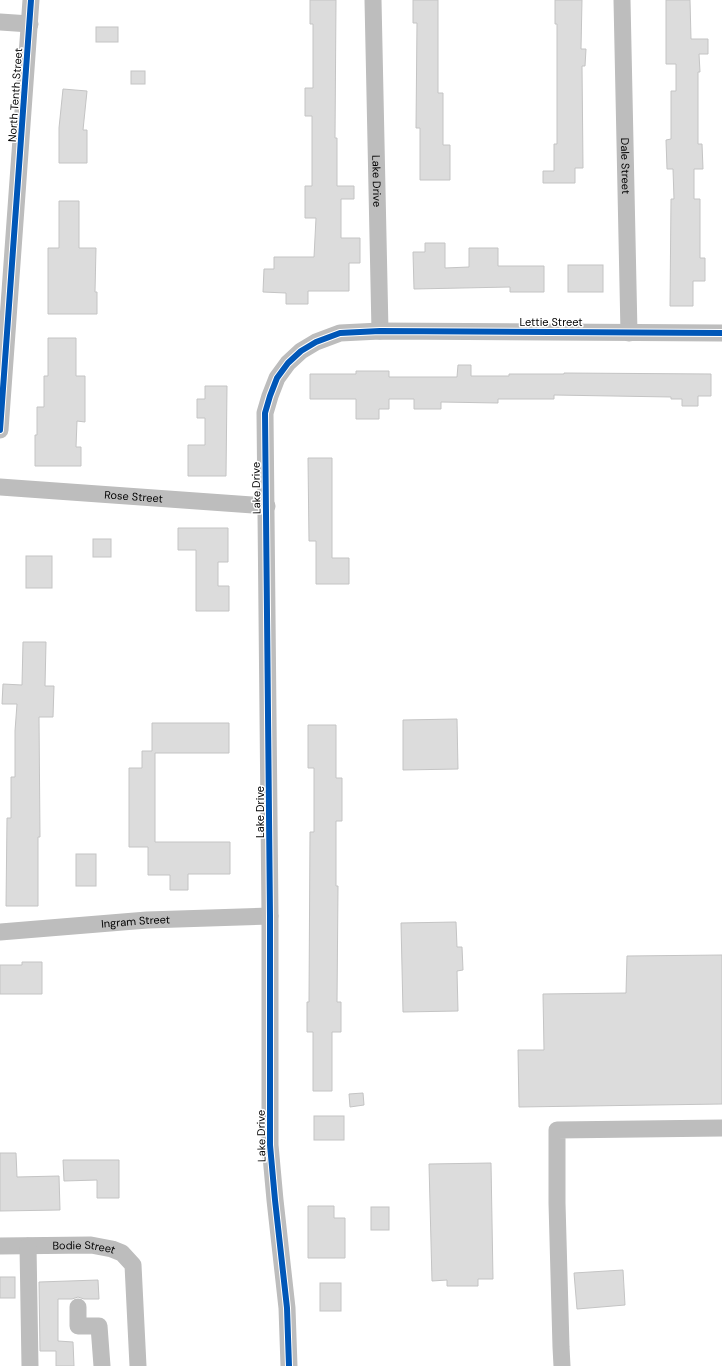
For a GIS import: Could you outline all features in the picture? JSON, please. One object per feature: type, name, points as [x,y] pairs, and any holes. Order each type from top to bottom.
[{"type":"street","name":"North Tenth Street","points":[[0,430],[31,0]]},
{"type":"street","name":"Lake Drive","points":[[289,1366],[287,1308],[270,1145],[270,916],[265,413],[273,387],[282,370],[293,357],[308,346],[323,339],[345,333],[380,331],[373,0]]},
{"type":"street","name":"Dale Street","points":[[622,0],[629,332]]},
{"type":"street","points":[[0,22],[30,24]]},
{"type":"street","name":"Lettie Street","points":[[380,331],[722,333]]},
{"type":"street","name":"Rose Street","points":[[0,487],[267,506]]},
{"type":"street","name":"Ingram Street","points":[[0,932],[147,920],[270,916]]},
{"type":"street","points":[[562,1366],[557,1130],[722,1128]]},
{"type":"street","name":"Bodie Street","points":[[0,1246],[90,1245],[112,1248],[122,1253],[133,1264],[138,1366]]},
{"type":"street","points":[[28,1246],[30,1366]]},
{"type":"street","points":[[78,1307],[78,1326],[100,1326],[102,1366]]},
{"type":"building","points":[[310,0],[336,0],[335,138],[337,138],[337,186],[354,186],[354,199],[341,199],[341,238],[360,238],[360,263],[349,263],[349,291],[308,291],[308,304],[286,304],[286,293],[263,292],[264,269],[274,269],[274,257],[314,257],[316,218],[305,218],[305,186],[312,186],[312,116],[305,116],[305,88],[313,88],[313,24],[310,24]]},
{"type":"building","points":[[413,0],[438,0],[438,93],[443,93],[443,145],[450,145],[450,180],[420,180],[420,128],[416,128],[417,23],[413,23]]},
{"type":"building","points":[[555,0],[582,0],[581,49],[586,49],[585,66],[582,66],[583,168],[575,168],[575,183],[543,183],[543,171],[554,171],[554,144],[557,144],[557,24],[555,24]]},
{"type":"building","points":[[666,0],[690,0],[691,39],[708,39],[708,54],[699,54],[700,72],[698,72],[698,144],[702,144],[703,169],[694,169],[694,199],[700,199],[700,258],[705,258],[705,281],[693,281],[693,306],[670,306],[671,199],[674,199],[673,169],[667,169],[666,140],[671,139],[671,91],[676,91],[676,64],[666,64]]},
{"type":"building","points":[[96,27],[118,27],[118,42],[96,42]]},
{"type":"building","points":[[131,71],[145,71],[145,84],[131,84]]},
{"type":"building","points":[[63,89],[87,91],[83,130],[87,130],[87,163],[59,163],[59,128]]},
{"type":"building","points":[[59,201],[79,201],[79,248],[96,248],[95,292],[97,292],[97,314],[48,314],[48,248],[59,248]]},
{"type":"building","points":[[425,243],[445,243],[445,268],[469,267],[469,248],[498,248],[498,266],[544,266],[544,292],[510,292],[510,287],[414,289],[413,252],[425,252]]},
{"type":"building","points":[[568,265],[603,265],[603,292],[568,292]]},
{"type":"building","points":[[48,338],[76,338],[76,376],[85,376],[85,422],[77,421],[76,447],[81,447],[81,466],[35,466],[37,407],[44,407],[44,376],[48,376]]},
{"type":"building","points":[[458,365],[471,365],[471,376],[509,376],[509,374],[564,373],[711,374],[711,396],[698,396],[698,406],[682,406],[682,399],[671,399],[671,397],[554,395],[554,399],[498,399],[498,403],[441,402],[441,409],[414,409],[414,399],[389,399],[389,409],[379,409],[379,419],[356,419],[356,399],[310,399],[310,374],[356,374],[356,371],[389,371],[389,377],[457,377]]},
{"type":"building","points":[[205,386],[227,386],[226,476],[188,476],[188,445],[205,445],[205,418],[197,418],[197,399],[205,399]]},
{"type":"building","points":[[308,458],[332,458],[332,558],[349,558],[349,584],[316,584],[316,541],[309,541]]},
{"type":"building","points":[[178,528],[228,528],[228,562],[218,562],[218,586],[229,586],[229,611],[196,611],[196,550],[178,550]]},
{"type":"building","points":[[93,539],[111,539],[111,557],[93,557]]},
{"type":"building","points":[[26,556],[52,556],[52,588],[26,588]]},
{"type":"building","points":[[23,642],[46,642],[45,686],[54,686],[53,717],[39,717],[40,837],[38,837],[38,906],[6,906],[7,818],[11,818],[11,777],[15,777],[15,731],[17,704],[2,704],[3,684],[22,685]]},
{"type":"building","points":[[457,719],[458,769],[403,770],[403,720]]},
{"type":"building","points":[[152,723],[229,723],[229,753],[155,753],[155,842],[230,842],[230,874],[188,874],[188,890],[170,890],[170,875],[148,875],[148,847],[129,847],[129,768],[142,768],[142,751],[152,751]]},
{"type":"building","points":[[308,725],[336,725],[336,778],[342,778],[342,821],[336,821],[336,886],[338,886],[337,1002],[341,1002],[341,1032],[332,1032],[332,1091],[313,1091],[313,1032],[307,1032],[307,1002],[309,1002],[310,832],[314,832],[314,768],[308,768]]},
{"type":"building","points":[[76,854],[96,854],[96,886],[76,886]]},
{"type":"building","points":[[456,922],[457,947],[462,947],[463,970],[457,971],[458,1011],[403,1012],[401,923]]},
{"type":"building","points":[[722,955],[722,1104],[519,1107],[518,1050],[544,1050],[543,994],[626,993],[627,956]]},
{"type":"building","points":[[22,962],[42,962],[42,994],[0,994],[0,965],[22,965]]},
{"type":"building","points":[[363,1093],[364,1105],[350,1107],[349,1094]]},
{"type":"building","points":[[314,1116],[344,1116],[344,1140],[314,1140]]},
{"type":"building","points":[[0,1153],[16,1153],[17,1177],[59,1176],[60,1210],[0,1211]]},
{"type":"building","points":[[63,1160],[119,1160],[119,1198],[97,1198],[97,1180],[64,1181]]},
{"type":"building","points":[[491,1163],[493,1279],[478,1279],[478,1286],[447,1286],[447,1280],[432,1281],[429,1164]]},
{"type":"building","points":[[308,1206],[334,1206],[334,1218],[345,1218],[345,1258],[308,1258]]},
{"type":"building","points":[[371,1207],[389,1207],[389,1230],[371,1230]]},
{"type":"building","points":[[623,1270],[625,1305],[577,1309],[574,1273]]},
{"type":"building","points":[[0,1277],[15,1277],[15,1298],[0,1298]]},
{"type":"building","points":[[98,1280],[99,1299],[84,1299],[78,1297],[72,1299],[58,1299],[58,1341],[73,1342],[74,1366],[56,1366],[56,1351],[40,1351],[39,1282]]},
{"type":"building","points":[[320,1283],[341,1283],[341,1311],[320,1311]]},
{"type":"cycle path","points":[[0,430],[31,0]]},
{"type":"cycle path","points":[[289,1366],[287,1308],[270,1145],[270,916],[265,413],[277,378],[288,363],[301,351],[316,342],[340,333],[380,331],[722,333]]}]
